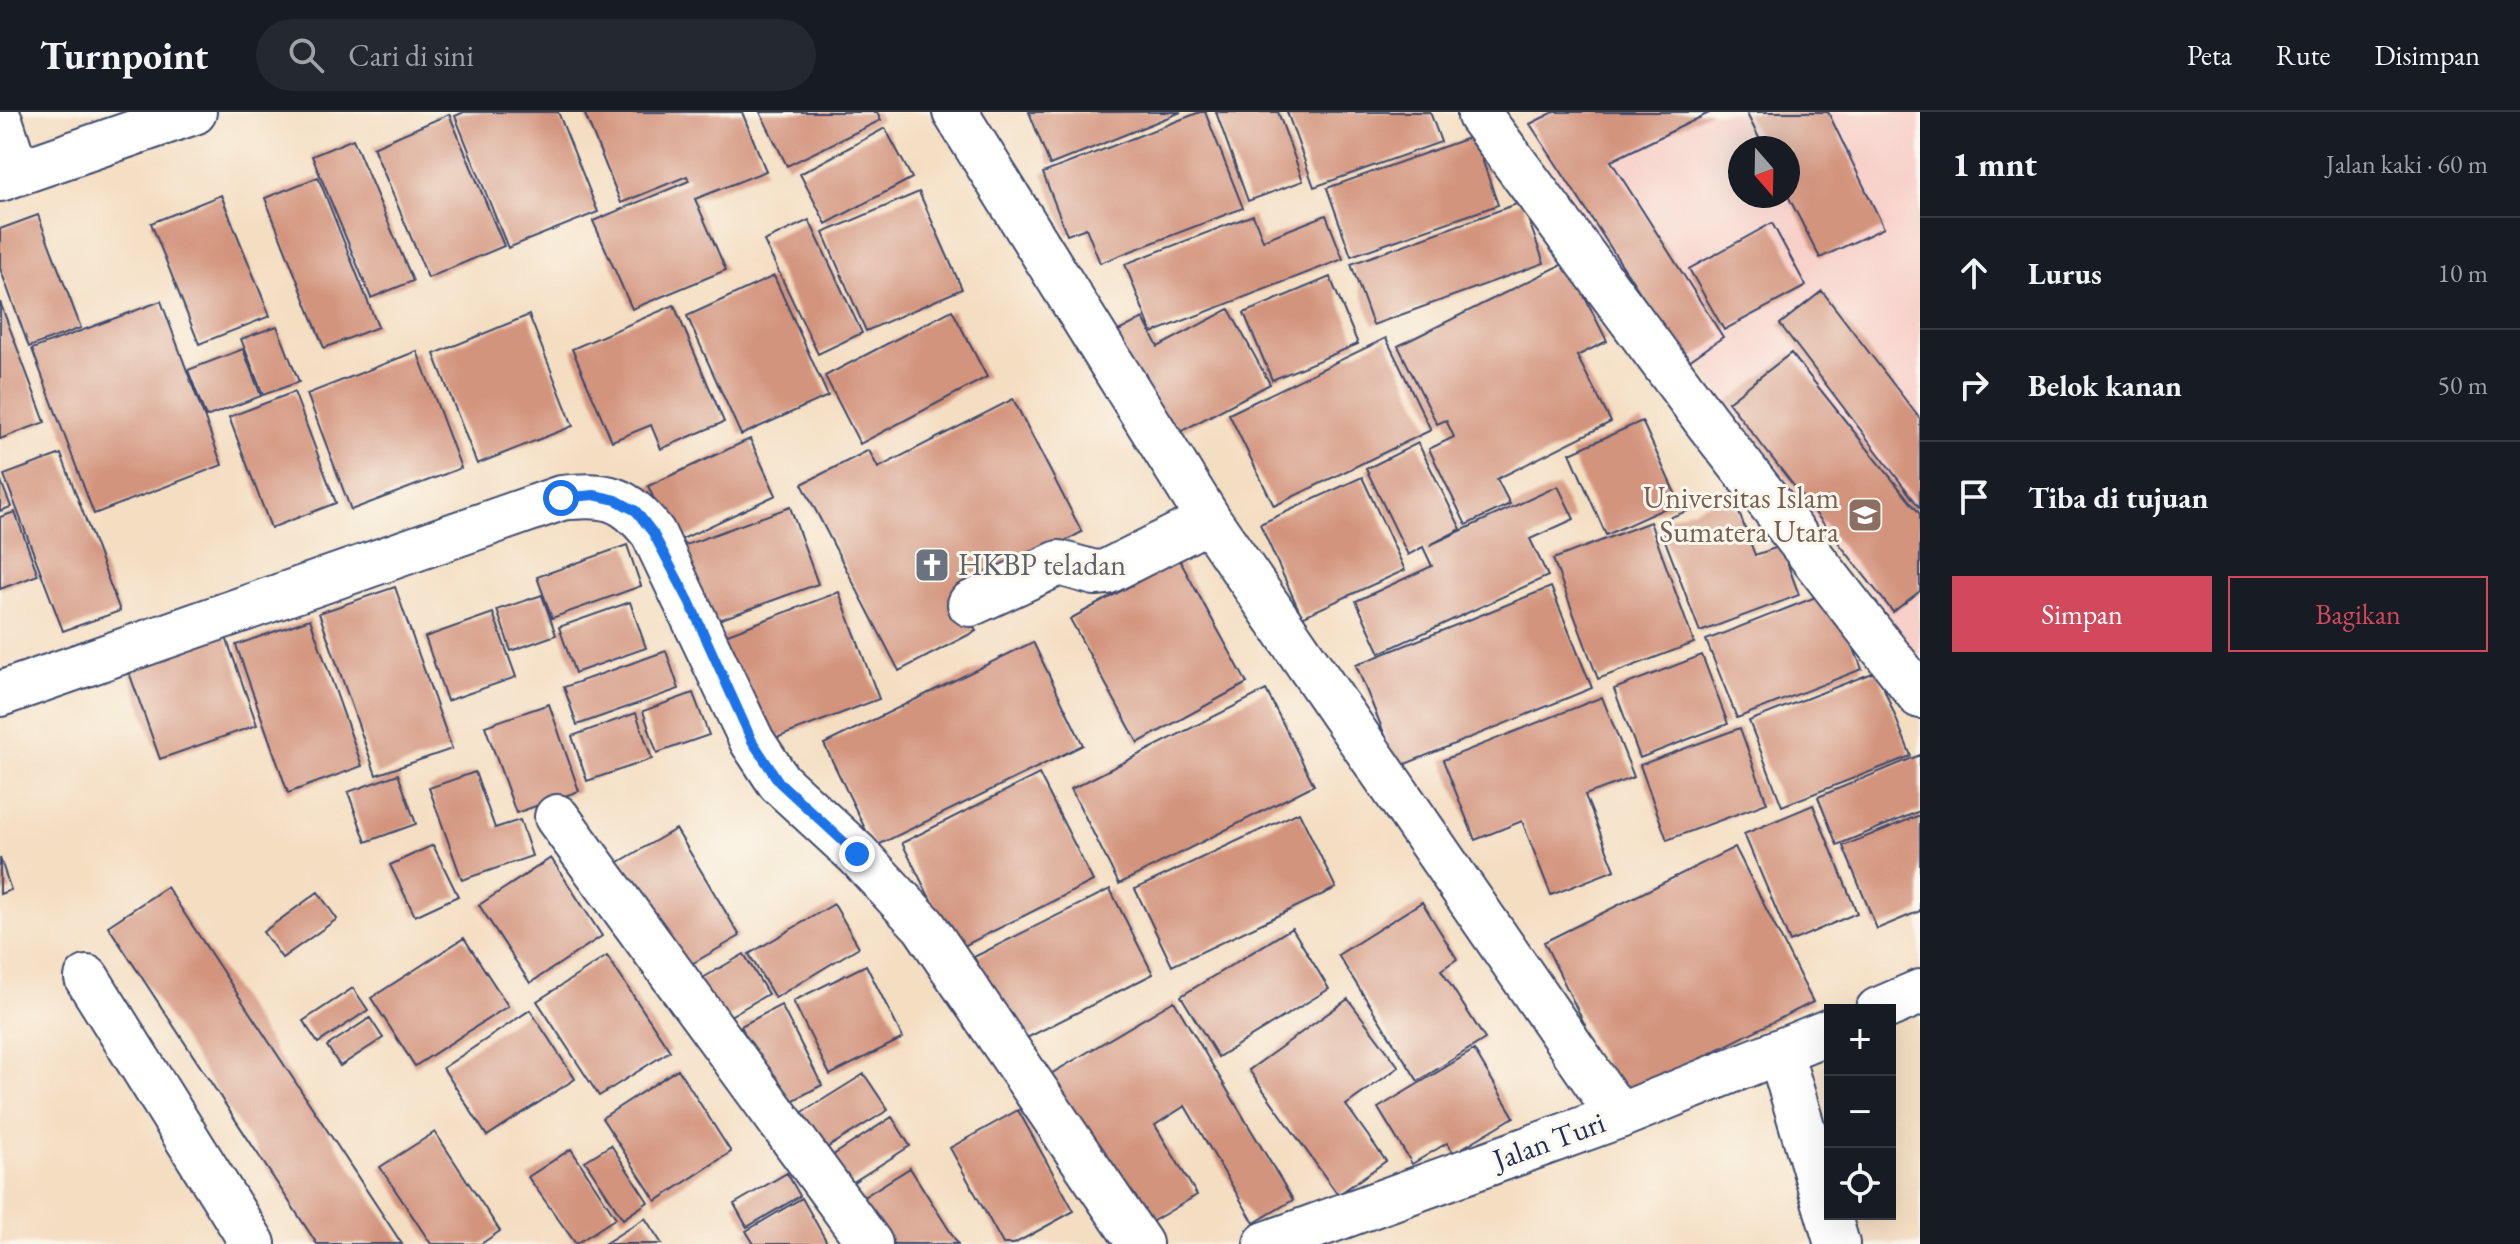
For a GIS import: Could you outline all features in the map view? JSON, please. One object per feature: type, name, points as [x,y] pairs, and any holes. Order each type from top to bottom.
[{"type":"street","points":[[0,120],[8,176],[194,112]]},
{"type":"street","points":[[955,112],[1209,520],[1619,1116]]},
{"type":"street","points":[[1480,116],[1707,422],[1920,696]]},
{"type":"street","points":[[0,694],[561,498],[594,495],[616,500],[636,511],[653,533],[752,741],[779,782],[857,854],[924,926],[1140,1244]]},
{"type":"street","points":[[970,604],[1059,563],[1095,573],[1106,572],[1209,520]]},
{"type":"street","points":[[557,817],[870,1244]]},
{"type":"street","points":[[87,978],[253,1244]]},
{"type":"street","points":[[1892,1004],[1920,992]]},
{"type":"street","name":"Jalan Turi","points":[[1266,1244],[1619,1116],[1824,1034]]},
{"type":"street","points":[[1780,1052],[1837,1244]]},
{"type":"shaded area","name":"Universitas Islam Sumatera Utara","points":[[1543,112],[1920,112],[1920,661],[1696,362],[1685,368],[1522,123]]},
{"type":"building","points":[[464,112],[558,112],[598,212],[508,248],[455,116]]},
{"type":"building","points":[[584,112],[742,112],[766,171],[695,199],[726,270],[632,309],[593,221],[689,181],[687,176],[621,203]]},
{"type":"building","points":[[760,112],[877,112],[881,120],[787,166]]},
{"type":"building","points":[[1029,112],[1181,112],[1050,165]]},
{"type":"building","points":[[1205,112],[1243,208],[1100,263],[1086,228],[1067,235],[1043,173]]},
{"type":"building","points":[[1216,112],[1278,112],[1303,181],[1248,201]]},
{"type":"building","points":[[1287,112],[1430,112],[1441,142],[1314,187]]},
{"type":"building","points":[[1554,112],[1711,112],[1611,161],[1723,337],[1686,363],[1530,124]]},
{"type":"building","points":[[1746,112],[1828,112],[1884,228],[1820,258],[1794,208],[1800,208],[1800,136],[1758,136]]},
{"type":"building","points":[[449,114],[504,246],[428,278],[373,147]]},
{"type":"building","points":[[885,128],[912,178],[826,224],[800,174]]},
{"type":"building","points":[[1474,136],[1498,205],[1351,256],[1327,188]]},
{"type":"building","points":[[353,139],[413,281],[371,298],[312,156]]},
{"type":"building","points":[[318,177],[378,327],[324,348],[265,198]]},
{"type":"building","points":[[919,192],[962,289],[866,331],[823,233]]},
{"type":"building","points":[[221,195],[270,316],[199,344],[151,223]]},
{"type":"building","points":[[1522,202],[1544,263],[1373,325],[1351,264]]},
{"type":"building","points":[[38,215],[81,328],[29,347],[0,268],[0,229]]},
{"type":"building","points":[[1253,215],[1263,240],[1326,215],[1343,259],[1152,333],[1125,264]]},
{"type":"building","points":[[809,220],[862,333],[818,354],[764,241]]},
{"type":"building","points":[[1772,223],[1806,286],[1724,330],[1689,269]]},
{"type":"building","points":[[1567,262],[1607,341],[1577,356],[1611,422],[1497,479],[1510,504],[1466,525],[1429,449],[1454,437],[1446,420],[1437,424],[1398,346]]},
{"type":"building","points":[[774,276],[828,396],[741,435],[687,316]]},
{"type":"building","points":[[1330,277],[1358,344],[1272,380],[1244,313]]},
{"type":"building","points":[[1822,291],[1920,419],[1920,508],[1780,324]]},
{"type":"building","points":[[161,301],[222,465],[94,514],[32,349]]},
{"type":"building","points":[[0,302],[45,422],[0,439]]},
{"type":"building","points":[[674,305],[724,422],[661,449],[651,425],[612,441],[572,349]]},
{"type":"building","points":[[1229,309],[1270,384],[1167,439],[1111,335],[1143,318],[1158,347]]},
{"type":"building","points":[[952,310],[987,377],[860,444],[825,376]]},
{"type":"building","points":[[529,315],[573,426],[477,464],[434,354]]},
{"type":"building","points":[[277,326],[299,382],[263,395],[241,339]]},
{"type":"building","points":[[1386,338],[1431,430],[1274,506],[1229,414]]},
{"type":"building","points":[[243,349],[261,396],[206,417],[188,370]]},
{"type":"building","points":[[417,351],[461,468],[351,510],[307,394]]},
{"type":"building","points":[[1791,353],[1920,514],[1920,591],[1893,612],[1728,402]]},
{"type":"building","points":[[294,392],[336,503],[271,528],[229,417]]},
{"type":"building","name":"HKBP teladan","points":[[1013,399],[1082,532],[958,597],[976,631],[899,671],[802,484],[869,450],[878,468]]},
{"type":"building","points":[[1642,421],[1679,502],[1606,535],[1570,453]]},
{"type":"building","points":[[750,439],[776,495],[674,543],[648,486]]},
{"type":"building","points":[[1418,443],[1461,529],[1430,545],[1558,486],[1574,519],[1530,539],[1548,576],[1380,653],[1356,601],[1432,566],[1423,547],[1408,555],[1366,469]]},
{"type":"building","points":[[61,454],[120,611],[63,631],[4,475]]},
{"type":"building","points":[[1362,477],[1405,570],[1302,617],[1260,524]]},
{"type":"building","points":[[0,479],[11,507],[0,511]]},
{"type":"building","points":[[1732,494],[1755,555],[1781,546],[1799,595],[1700,632],[1658,522]]},
{"type":"building","points":[[790,507],[818,584],[708,624],[680,547]]},
{"type":"building","points":[[15,512],[38,575],[0,589],[0,517]]},
{"type":"building","points":[[1650,522],[1694,643],[1598,679],[1553,559]]},
{"type":"building","points":[[627,545],[641,586],[552,618],[537,577]]},
{"type":"building","points":[[1179,559],[1247,683],[1138,743],[1070,619]]},
{"type":"building","points":[[395,587],[452,749],[376,775],[319,613]]},
{"type":"building","points":[[1551,587],[1592,688],[1398,767],[1356,665]]},
{"type":"building","points":[[1831,591],[1862,669],[1737,718],[1706,640]]},
{"type":"building","points":[[839,592],[879,699],[758,745],[717,638]]},
{"type":"building","points":[[542,595],[556,635],[511,651],[497,610]]},
{"type":"building","points":[[630,602],[646,648],[575,673],[559,627]]},
{"type":"building","points":[[493,613],[516,677],[447,701],[425,637]]},
{"type":"building","points":[[310,619],[362,766],[288,793],[236,645]]},
{"type":"building","points":[[222,626],[257,725],[160,759],[125,661]]},
{"type":"building","points":[[1033,642],[1083,745],[874,847],[824,744]]},
{"type":"building","points":[[666,651],[679,689],[577,725],[564,687]]},
{"type":"building","points":[[1702,655],[1728,724],[1640,758],[1614,689]]},
{"type":"building","points":[[1877,671],[1911,756],[1782,806],[1749,721]]},
{"type":"building","points":[[1266,690],[1314,785],[1119,884],[1071,789]]},
{"type":"building","points":[[693,693],[709,735],[657,753],[643,711]]},
{"type":"building","points":[[1602,697],[1634,777],[1585,795],[1615,870],[1551,895],[1522,821],[1475,840],[1443,760]]},
{"type":"building","points":[[549,704],[579,791],[516,813],[485,726]]},
{"type":"building","points":[[636,713],[652,759],[587,781],[572,736]]},
{"type":"building","points":[[1740,728],[1767,803],[1667,840],[1640,765]]},
{"type":"building","points":[[1920,755],[1920,811],[1837,845],[1818,797]]},
{"type":"building","points":[[475,772],[495,828],[520,820],[532,856],[462,880],[429,788]]},
{"type":"building","points":[[398,774],[416,824],[366,842],[348,792]]},
{"type":"building","points":[[1039,774],[1093,881],[956,950],[902,843]]},
{"type":"building","points":[[1813,805],[1857,913],[1790,942],[1744,834]]},
{"type":"building","points":[[1299,812],[1336,888],[1172,966],[1135,889]]},
{"type":"building","points":[[1920,815],[1920,911],[1877,929],[1843,846]]},
{"type":"building","points":[[676,829],[740,936],[676,973],[612,866]]},
{"type":"building","points":[[433,845],[458,896],[415,916],[390,865]]},
{"type":"building","points":[[1735,847],[1813,1002],[1621,1098],[1544,942]]},
{"type":"building","points":[[0,858],[11,890],[0,894]]},
{"type":"building","points":[[551,858],[602,936],[530,983],[479,905]]},
{"type":"building","points":[[167,887],[402,1244],[317,1244],[108,926]]},
{"type":"building","points":[[1110,889],[1153,974],[1017,1043],[974,957]]},
{"type":"building","points":[[318,892],[337,919],[282,958],[263,932]]},
{"type":"building","points":[[1422,902],[1457,959],[1441,970],[1485,1039],[1418,1081],[1338,955]]},
{"type":"building","points":[[834,904],[859,947],[775,998],[749,954]]},
{"type":"building","points":[[1292,928],[1329,989],[1218,1057],[1181,996]]},
{"type":"building","points":[[464,938],[508,1006],[415,1066],[371,998]]},
{"type":"building","points":[[744,954],[768,994],[713,1026],[689,986]]},
{"type":"building","points":[[607,956],[670,1051],[599,1096],[537,1001]]},
{"type":"building","points":[[866,965],[903,1038],[830,1075],[793,1001]]},
{"type":"building","points":[[353,988],[368,1010],[318,1043],[303,1021]]},
{"type":"building","points":[[1348,999],[1399,1067],[1346,1105],[1386,1161],[1338,1195],[1249,1070]]},
{"type":"building","points":[[1174,1001],[1293,1200],[1254,1223],[1185,1106],[1155,1125],[1197,1195],[1143,1227],[1049,1075]]},
{"type":"building","points":[[781,1005],[822,1085],[781,1107],[741,1026]]},
{"type":"building","points":[[530,1010],[575,1079],[487,1136],[443,1068]]},
{"type":"building","points":[[370,1018],[383,1038],[340,1066],[327,1046]]},
{"type":"building","points":[[1474,1050],[1514,1117],[1454,1153],[1447,1143],[1412,1164],[1378,1108]]},
{"type":"building","points":[[678,1069],[731,1152],[656,1201],[602,1118]]},
{"type":"building","points":[[864,1074],[888,1110],[812,1157],[790,1120]]},
{"type":"building","points":[[1018,1110],[1074,1211],[1014,1244],[1003,1244],[950,1148]]},
{"type":"building","points":[[892,1117],[910,1146],[839,1191],[821,1163]]},
{"type":"building","points":[[435,1132],[500,1231],[481,1244],[431,1244],[380,1167]]},
{"type":"building","points":[[611,1145],[648,1202],[623,1219],[585,1161]]},
{"type":"building","points":[[571,1149],[616,1218],[576,1244],[528,1177]]},
{"type":"building","points":[[910,1168],[958,1244],[879,1244],[854,1203]]},
{"type":"building","points":[[787,1173],[800,1196],[747,1227],[734,1204]]},
{"type":"building","points":[[802,1198],[828,1244],[754,1244],[746,1231]]},
{"type":"building","points":[[645,1218],[662,1244],[604,1244]]},
{"type":"place","name":"Universitas Islam Sumatera Utara","points":[[1865,515]]},
{"type":"place","name":"HKBP teladan","points":[[932,565]]},
{"type":"route","points":[[561,498],[594,495],[616,500],[636,511],[653,533],[689,601],[752,741],[779,782],[857,854]]}]
